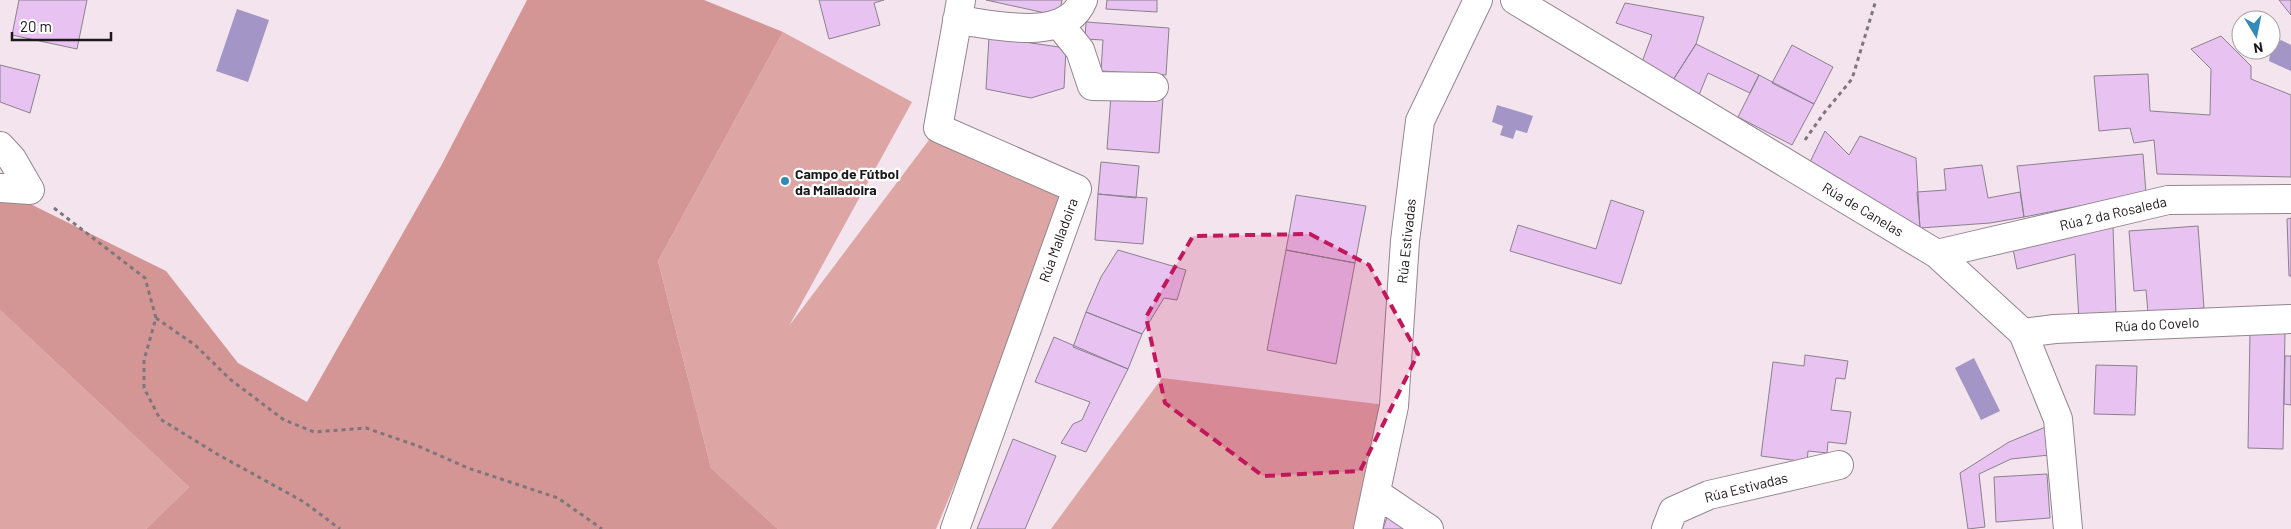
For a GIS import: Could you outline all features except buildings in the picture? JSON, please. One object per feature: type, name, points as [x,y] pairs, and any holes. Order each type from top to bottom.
[{"type":"street","points":[[959,10],[1038,29],[1059,24],[1080,8],[1084,0]]},
{"type":"street","name":"Rúa Estivadas","points":[[1368,529],[1394,406],[1405,241],[1420,121],[1478,0]]},
{"type":"street","name":"Rúa de Canelas","points":[[1515,0],[1937,254],[2023,333],[2058,419],[2068,529]]},
{"type":"street","name":"Rúa Malladoira","points":[[955,529],[1077,189],[938,128],[959,10]]},
{"type":"street","points":[[1059,24],[1080,50],[1092,86],[1154,87]]},
{"type":"street","points":[[0,146],[12,159],[30,190]]},
{"type":"street","points":[[0,188],[30,190]]},
{"type":"street","name":"Rúa 2 da Rosaleda","points":[[1937,254],[2168,200],[2291,199]]},
{"type":"street","name":"Rúa do Covelo","points":[[2023,333],[2056,328],[2291,318]]},
{"type":"street","name":"Rúa Estivadas","points":[[1666,529],[1673,510],[1709,495],[1839,464]]},
{"type":"street","points":[[1376,493],[1429,529]]},
{"type":"path","points":[[1788,164],[1824,112],[1852,79],[1876,0]]},
{"type":"path","points":[[30,190],[146,278],[156,318],[144,360],[144,388],[160,419],[217,454],[304,502],[340,529]]},
{"type":"path","points":[[156,318],[195,346],[231,380],[284,420],[314,432],[366,428],[418,446],[468,468],[558,498],[602,529]]},
{"type":"highlighted area","points":[[1310,234],[1369,265],[1418,354],[1360,471],[1263,476],[1165,403],[1146,317],[1193,236]]},
{"type":"shaded area","points":[[527,0],[704,0],[783,32],[658,261],[711,468],[778,529],[146,529],[189,487],[0,310],[0,189],[166,271],[238,363],[307,402],[441,166]]},
{"type":"shaded area","points":[[237,9],[269,20],[248,82],[216,71]]},
{"type":"shaded area","points":[[783,32],[912,102],[789,326],[938,128],[1077,189],[936,529],[778,529],[711,468],[658,261]]},
{"type":"shaded area","points":[[2281,40],[2291,45],[2291,71],[2269,61],[2281,60]]},
{"type":"shaded area","points":[[1497,105],[1533,116],[1527,133],[1516,130],[1513,139],[1500,135],[1503,126],[1492,122]]},
{"type":"shaded area","points":[[0,310],[189,487],[146,529],[0,529]]},
{"type":"shaded area","points":[[1974,358],[2000,411],[1981,420],[1955,368]]},
{"type":"shaded area","points":[[1162,378],[1394,406],[1368,529],[1051,529]]},
{"type":"place","name":"Campo de Fútbol da Malladoira","points":[[785,181]]}]
